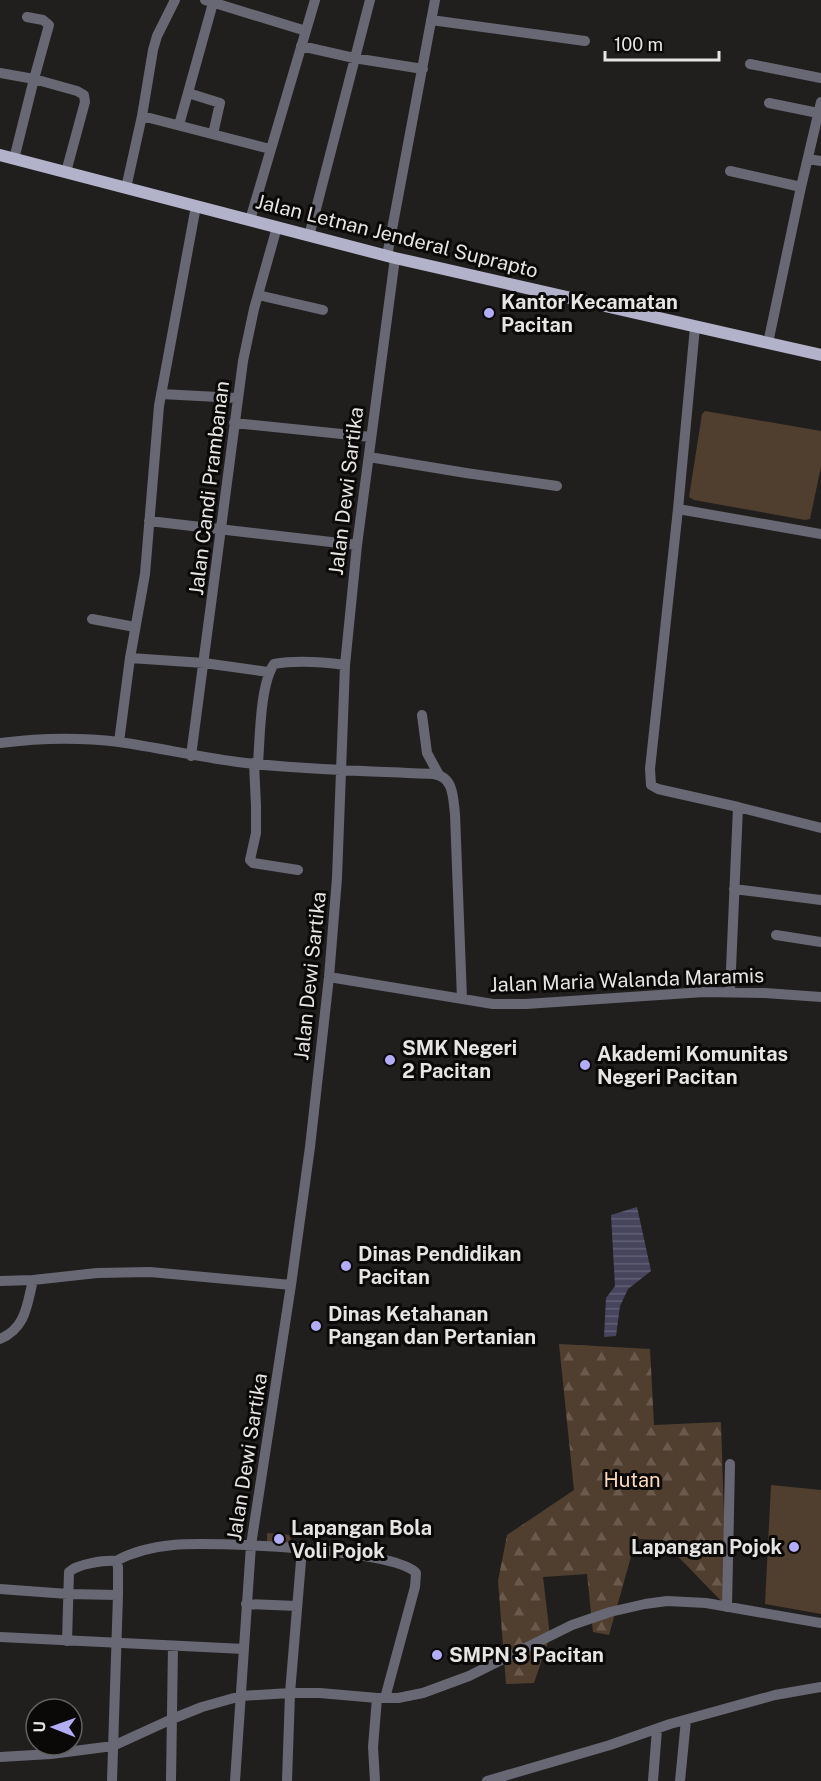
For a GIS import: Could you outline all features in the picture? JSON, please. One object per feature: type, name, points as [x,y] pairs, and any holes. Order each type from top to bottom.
[{"type":"main road","name":"Jalan Letnan Jenderal Suprapto","points":[[0,155],[196,206],[252,214],[277,227],[391,257],[821,355]]},
{"type":"street","points":[[126,188],[142,116],[153,50],[174,0]]},
{"type":"street","points":[[252,214],[315,0]]},
{"type":"street","points":[[309,236],[370,0]]},
{"type":"street","name":"Jalan Dewi Sartika","points":[[234,1781],[251,1545],[310,1147],[329,977],[337,878],[345,665],[357,545],[391,257],[431,20],[432,0]]},
{"type":"street","points":[[179,125],[209,1],[306,31]]},
{"type":"street","points":[[14,159],[49,25],[43,20],[27,17]]},
{"type":"street","points":[[431,20],[585,41]]},
{"type":"street","points":[[301,46],[354,58],[423,69]]},
{"type":"street","points":[[750,64],[821,78]]},
{"type":"street","points":[[0,74],[34,79],[84,95],[85,102],[66,172]]},
{"type":"street","points":[[188,93],[220,103],[213,134]]},
{"type":"street","points":[[768,343],[819,108],[769,103]]},
{"type":"street","points":[[142,116],[270,149]]},
{"type":"street","points":[[808,159],[821,161]]},
{"type":"street","points":[[730,171],[801,187]]},
{"type":"street","points":[[118,742],[145,574],[161,394],[196,206]]},
{"type":"street","name":"Jalan Candi Prambanan","points":[[191,756],[243,361],[277,227]]},
{"type":"street","points":[[258,295],[323,310]]},
{"type":"street","points":[[694,327],[678,509],[650,769],[651,785],[658,789],[821,828]]},
{"type":"street","points":[[161,394],[237,398]]},
{"type":"street","points":[[234,423],[371,437]]},
{"type":"street","points":[[369,457],[557,486]]},
{"type":"street","points":[[678,509],[821,534]]},
{"type":"street","points":[[150,521],[357,545]]},
{"type":"street","points":[[92,619],[135,627]]},
{"type":"street","points":[[130,658],[204,663],[268,672]]},
{"type":"street","points":[[297,870],[253,863],[250,860],[256,824],[256,764],[268,672],[274,664],[285,662],[345,665]]},
{"type":"street","points":[[422,715],[427,753],[440,775],[448,780],[455,814],[462,999]]},
{"type":"street","points":[[0,743],[32,739],[77,739],[118,742],[191,756],[256,764],[440,775]]},
{"type":"street","points":[[729,992],[738,807]]},
{"type":"street","points":[[734,889],[821,900]]},
{"type":"street","points":[[776,935],[821,942]]},
{"type":"street","name":"Jalan Maria Walanda Maramis","points":[[329,977],[493,1004],[729,992],[821,997]]},
{"type":"street","points":[[0,1281],[150,1272],[291,1285]]},
{"type":"street","points":[[0,1340],[13,1333],[20,1324],[33,1280]]},
{"type":"street","points":[[727,1607],[730,1464]]},
{"type":"street","points":[[67,1641],[69,1572],[71,1569],[96,1562],[116,1561],[137,1551],[176,1544],[251,1545],[336,1552],[371,1557],[407,1566],[416,1573],[416,1587],[381,1698],[373,1747],[375,1781]]},
{"type":"street","points":[[287,1781],[290,1693],[302,1549]]},
{"type":"street","points":[[112,1781],[118,1595],[116,1561]]},
{"type":"street","points":[[0,1589],[118,1595]]},
{"type":"street","points":[[0,1757],[51,1754],[113,1746],[202,1707],[241,1696],[320,1693],[398,1698],[423,1693],[469,1676],[572,1625],[610,1612],[645,1604],[667,1601],[706,1603],[821,1623]]},
{"type":"street","points":[[246,1604],[297,1606]]},
{"type":"street","points":[[0,1637],[244,1649]]},
{"type":"street","points":[[171,1781],[173,1646]]},
{"type":"street","points":[[487,1781],[686,1720],[775,1695],[821,1687]]},
{"type":"street","points":[[680,1781],[686,1720]]},
{"type":"street","points":[[653,1781],[657,1729]]},
{"type":"green space","points":[[705,411],[821,431],[821,467],[810,519],[694,500],[689,497],[702,414]]},
{"type":"green space","name":"Hutan","points":[[559,1344],[650,1349],[654,1425],[721,1422],[727,1607],[662,1540],[636,1539],[609,1635],[593,1632],[587,1574],[543,1577],[550,1636],[534,1683],[506,1684],[498,1581],[507,1535],[574,1490]]},
{"type":"green space","name":"Lapangan Pojok","points":[[771,1485],[821,1490],[821,1614],[765,1604]]},
{"type":"green space","name":"Lapangan Bola Voli Pojok","points":[[267,1533],[291,1535],[290,1545],[267,1544]]},
{"type":"shaded area","points":[[637,1207],[651,1271],[628,1289],[620,1306],[616,1336],[604,1337],[606,1298],[615,1286],[611,1215]]},
{"type":"place","name":"Kantor Kecamatan Pacitan","points":[[489,313]]},
{"type":"place","name":"SMK Negeri 2 Pacitan","points":[[390,1060]]},
{"type":"place","name":"Akademi Komunitas Negeri Pacitan","points":[[585,1065]]},
{"type":"place","name":"Dinas Pendidikan Pacitan","points":[[346,1266]]},
{"type":"place","name":"Dinas Ketahanan Pangan dan Pertanian","points":[[316,1326]]},
{"type":"place","name":"Lapangan Bola Voli Pojok","points":[[279,1539]]},
{"type":"place","name":"Lapangan Pojok","points":[[794,1547]]},
{"type":"place","name":"SMPN 3 Pacitan","points":[[437,1655]]}]
